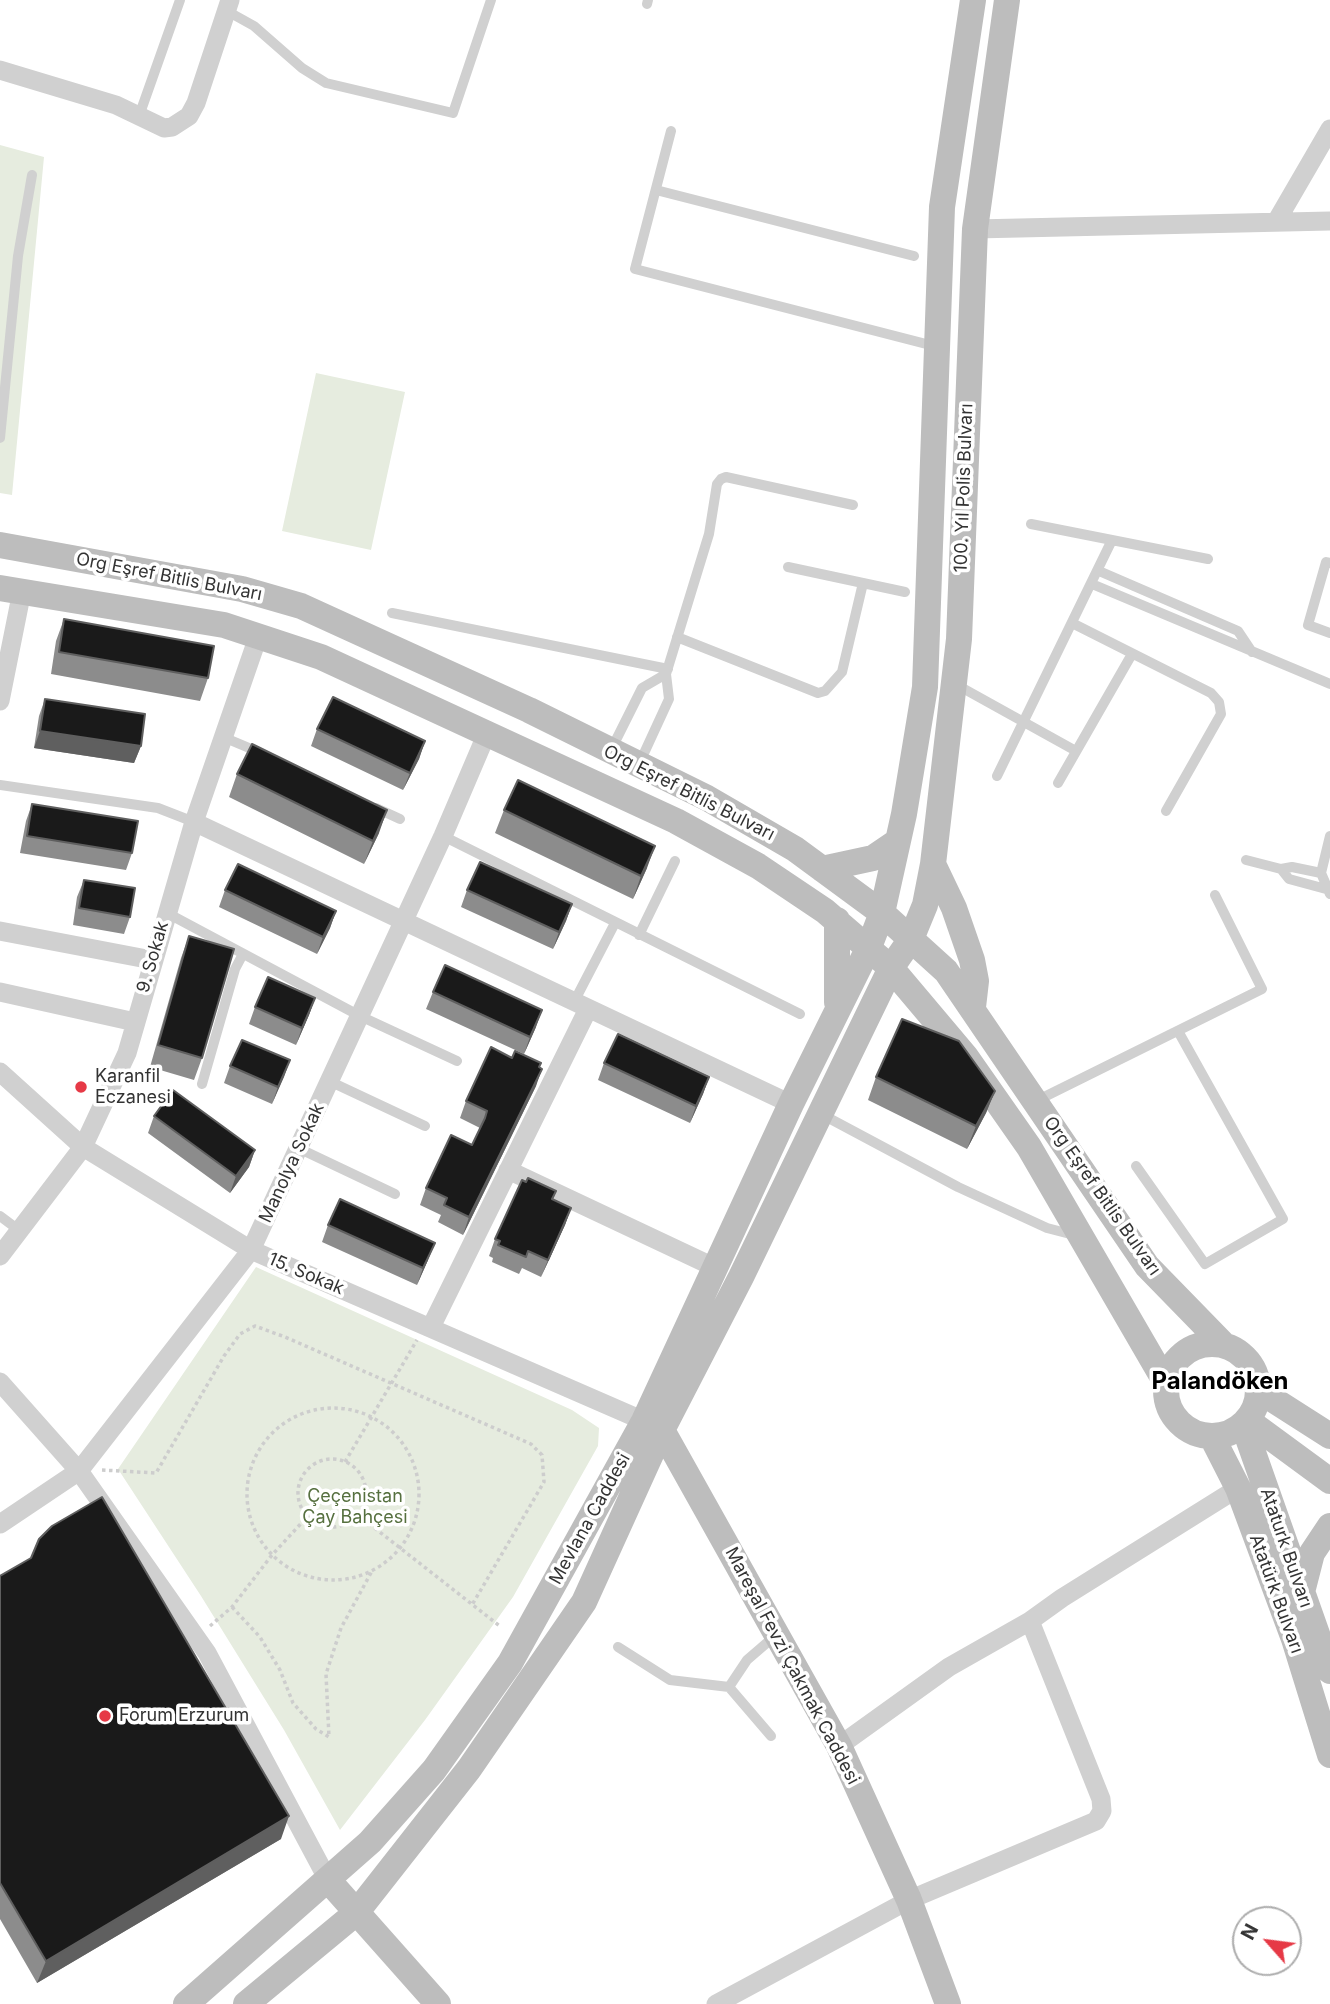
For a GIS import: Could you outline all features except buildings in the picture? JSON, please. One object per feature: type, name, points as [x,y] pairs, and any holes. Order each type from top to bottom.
[{"type":"main road","name":"Mevlana Caddesi","points":[[246,2004],[356,1913],[470,1769],[584,1602],[716,1268],[791,1104],[869,947],[882,913],[898,841],[925,687],[942,207],[973,0]]},
{"type":"main road","name":"100. Yıl Polis Bulvarı","points":[[891,968],[911,939],[925,905],[933,864],[959,639],[975,229],[1007,0]]},
{"type":"main road","name":"Org Eşref Bitlis Bulvarı","points":[[0,545],[242,589],[302,606],[472,682],[756,825],[882,913],[946,971],[1147,1266],[1224,1345]]},
{"type":"main road","points":[[11,589],[224,625],[260,634],[321,657],[487,733],[716,842],[758,866],[836,920],[869,947],[891,968],[966,1058],[1029,1147],[1166,1383]]},
{"type":"main road","points":[[822,869],[873,858],[898,841]]},
{"type":"main road","points":[[933,864],[954,908],[972,960],[976,981],[973,1007]]},
{"type":"main road","points":[[836,920],[837,1010]]},
{"type":"main road","name":"Mevlana Caddesi","points":[[186,2004],[370,1842],[434,1770],[510,1663],[746,1266],[891,968]]},
{"type":"main road","points":[[863,1024],[891,1009],[908,1006],[924,1008]]},
{"type":"main road","points":[[1208,1343],[1224,1345],[1238,1351],[1249,1362],[1258,1390],[1256,1403],[1245,1422],[1223,1435],[1212,1437],[1189,1430],[1172,1414],[1166,1399],[1166,1383],[1170,1368],[1180,1356],[1193,1347],[1208,1343]]},
{"type":"main road","points":[[1258,1390],[1330,1436]]},
{"type":"main road","points":[[1245,1422],[1330,1481]]},
{"type":"main road","name":"Ataturk Bulvarı","points":[[1245,1422],[1302,1592],[1324,1634],[1330,1671]]},
{"type":"main road","name":"Mareşal Fevzi Çakmak Caddesi","points":[[653,1425],[839,1746],[909,1900],[948,2004]]},
{"type":"main road","name":"Atatürk Bulvarı","points":[[1212,1437],[1238,1489],[1294,1639],[1330,1755]]},
{"type":"main road","points":[[1302,1592],[1312,1553],[1330,1526]]},
{"type":"main road","points":[[328,1880],[438,2004]]},
{"type":"street","points":[[0,70],[116,105],[168,128],[189,116],[229,6]]},
{"type":"street","points":[[1276,222],[1330,129]]},
{"type":"street","points":[[975,229],[1330,220]]},
{"type":"street","points":[[0,701],[11,589]]},
{"type":"street","name":"9. Sokak","points":[[0,1256],[83,1147],[127,1053],[194,822],[260,634]]},
{"type":"street","name":"Manolya Sokak","points":[[0,1524],[81,1469],[251,1250],[443,836],[487,733]]},
{"type":"street","points":[[194,822],[791,1104]]},
{"type":"street","points":[[0,931],[152,960]]},
{"type":"street","points":[[0,992],[135,1022]]},
{"type":"street","points":[[428,1326],[508,1170],[581,1005]]},
{"type":"street","name":"15. Sokak","points":[[0,1072],[83,1147],[251,1250],[653,1425]]},
{"type":"street","points":[[508,1170],[716,1268]]},
{"type":"street","points":[[0,1382],[81,1469],[197,1639],[328,1880]]},
{"type":"street","points":[[839,1746],[949,1667],[1030,1621],[1062,1598],[1238,1489]]},
{"type":"street","points":[[716,2004],[909,1900],[1091,1825],[1100,1816],[1101,1799],[1030,1621]]},
{"type":"lane","points":[[139,116],[180,0]]},
{"type":"lane","points":[[229,6],[302,68],[326,83],[453,113],[491,0]]},
{"type":"lane","points":[[671,131],[635,269],[936,347]]},
{"type":"lane","points":[[0,438],[18,256],[32,175]]},
{"type":"lane","points":[[656,190],[914,257]]},
{"type":"lane","points":[[639,765],[669,699],[667,671],[709,534],[720,479],[726,477],[853,505]]},
{"type":"lane","points":[[1031,524],[1208,559]]},
{"type":"lane","points":[[997,776],[1112,540]]},
{"type":"lane","points":[[1330,563],[1326,562],[1308,625],[1330,634]]},
{"type":"lane","points":[[788,567],[905,592]]},
{"type":"lane","points":[[1099,571],[1238,631],[1253,652]]},
{"type":"lane","points":[[677,637],[818,693],[832,687],[842,672],[863,583]]},
{"type":"lane","points":[[1092,584],[1330,684]]},
{"type":"lane","points":[[1318,589],[1330,594]]},
{"type":"lane","points":[[392,613],[667,671]]},
{"type":"lane","points":[[1072,623],[1211,693],[1220,708],[1221,714],[1166,811]]},
{"type":"lane","points":[[1058,783],[1132,654]]},
{"type":"lane","points":[[609,752],[642,688],[667,671]]},
{"type":"lane","points":[[953,684],[1076,751]]},
{"type":"lane","points":[[223,737],[276,760]]},
{"type":"lane","points":[[0,785],[158,808],[194,822]]},
{"type":"lane","points":[[363,801],[400,819]]},
{"type":"lane","points":[[443,836],[800,1014]]},
{"type":"lane","points":[[1328,891],[1321,873],[1330,836]]},
{"type":"lane","points":[[1246,860],[1281,869],[1292,867],[1321,873]]},
{"type":"lane","points":[[639,935],[675,861]]},
{"type":"lane","points":[[1281,869],[1289,879],[1328,891]]},
{"type":"lane","points":[[1036,1101],[1262,989],[1215,895]]},
{"type":"lane","points":[[166,913],[360,1016],[457,1061]]},
{"type":"lane","points":[[581,1005],[614,923]]},
{"type":"lane","points":[[202,1084],[235,969],[243,954]]},
{"type":"lane","points":[[1136,1166],[1205,1264],[1283,1219],[1178,1031]]},
{"type":"lane","points":[[330,1081],[425,1126]]},
{"type":"lane","points":[[819,1113],[958,1187],[1047,1228],[1081,1237]]},
{"type":"lane","points":[[298,1149],[395,1194]]},
{"type":"lane","points":[[0,1216],[20,1231]]},
{"type":"lane","points":[[729,1686],[747,1660],[777,1635]]},
{"type":"lane","points":[[618,1647],[670,1680],[729,1686],[771,1736]]},
{"type":"path","points":[[81,1469],[156,1473],[224,1356],[240,1334],[255,1326],[531,1444],[542,1455],[544,1482],[472,1605]]},
{"type":"path","points":[[345,1462],[428,1326]]},
{"type":"path","points":[[232,1607],[260,1637],[280,1670],[293,1703],[316,1729],[329,1737],[326,1674],[341,1628],[372,1571],[399,1548],[412,1529],[419,1501],[417,1472],[405,1446],[386,1425],[372,1417],[360,1411],[332,1407],[304,1412],[279,1426],[260,1447],[249,1473],[247,1501],[254,1529],[272,1555],[292,1570],[318,1579],[347,1579],[372,1571]]},
{"type":"path","points":[[323,1461],[345,1462],[355,1468],[366,1488],[366,1500],[358,1515],[344,1525],[323,1527],[307,1517],[299,1505],[298,1494],[304,1474],[323,1461]]},
{"type":"path","points":[[358,1515],[501,1627]]},
{"type":"path","points":[[197,1639],[232,1607],[272,1555],[307,1517]]},
{"type":"green space","points":[[0,145],[44,157],[12,495],[0,493]]},
{"type":"green space","points":[[316,373],[405,392],[371,550],[282,531]]},
{"type":"green space","name":"Çeçenistan Çay Bahçesi","points":[[256,1267],[572,1410],[599,1428],[598,1446],[513,1597],[425,1720],[340,1830],[284,1730],[118,1469]]},
{"type":"place","name":"Karanfil Eczanesi","points":[[81,1087]]},
{"type":"place","name":"Forum Erzurum","points":[[105,1716]]},
{"type":"district","name":"Palandöken","points":[[1220,1382]]}]
